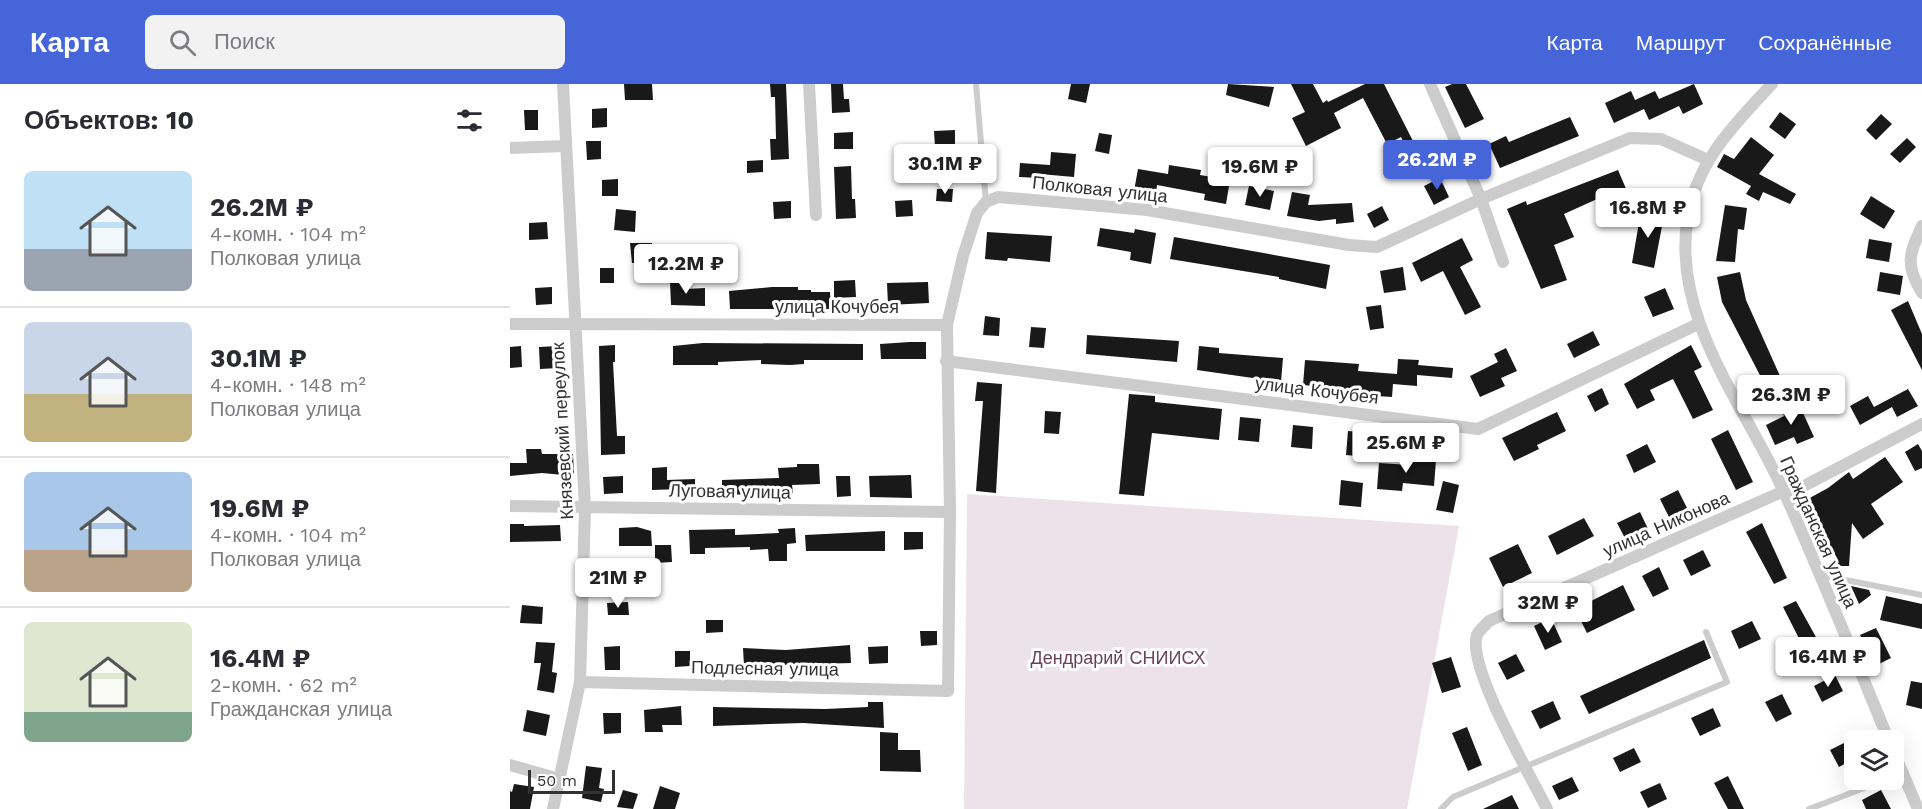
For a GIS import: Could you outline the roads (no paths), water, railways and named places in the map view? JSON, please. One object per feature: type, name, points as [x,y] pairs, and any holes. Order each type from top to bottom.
[{"type":"street","name":"Князевский переулок","points":[[553,809],[580,682],[585,508],[563,84]]},
{"type":"street","points":[[809,84],[816,215]]},
{"type":"street","points":[[1430,84],[1480,199],[1503,262]]},
{"type":"street","name":"Гражданская улица","points":[[1773,84],[1720,140],[1708,160],[1688,215],[1685,256],[1689,287],[1698,324],[1784,491],[1884,730]]},
{"type":"street","name":"Полковая улица","points":[[986,202],[998,197],[1147,210],[1349,245],[1377,247],[1480,199],[1630,138],[1661,139],[1708,160]]},
{"type":"street","points":[[510,148],[565,146]]},
{"type":"street","points":[[950,512],[947,325],[963,256],[977,213],[986,202]]},
{"type":"street","points":[[1922,226],[1910,252],[1912,276],[1922,293]]},
{"type":"street","name":"улица Кочубея","points":[[510,324],[575,322],[947,325]]},
{"type":"street","name":"улица Кочубея","points":[[946,361],[1478,429],[1698,324]]},
{"type":"street","name":"улица Никонова","points":[[1547,809],[1485,685],[1476,660],[1477,635],[1489,621],[1784,491],[1800,488],[1922,424]]},
{"type":"street","name":"Луговая улица","points":[[510,506],[950,512]]},
{"type":"street","name":"Подлесная улица","points":[[580,682],[948,691],[950,512]]},
{"type":"street","points":[[510,765],[559,779]]},
{"type":"street","points":[[1904,785],[1918,809]]},
{"type":"lane","points":[[976,84],[986,202]]},
{"type":"lane","points":[[1819,575],[1922,595]]},
{"type":"lane","points":[[1441,809],[1454,797],[1526,765],[1727,682],[1706,632]]},
{"type":"lane","points":[[1809,809],[1859,790]]},
{"type":"park label","name":"Дендрарий СНИИСХ","points":[[1118,657]]}]
